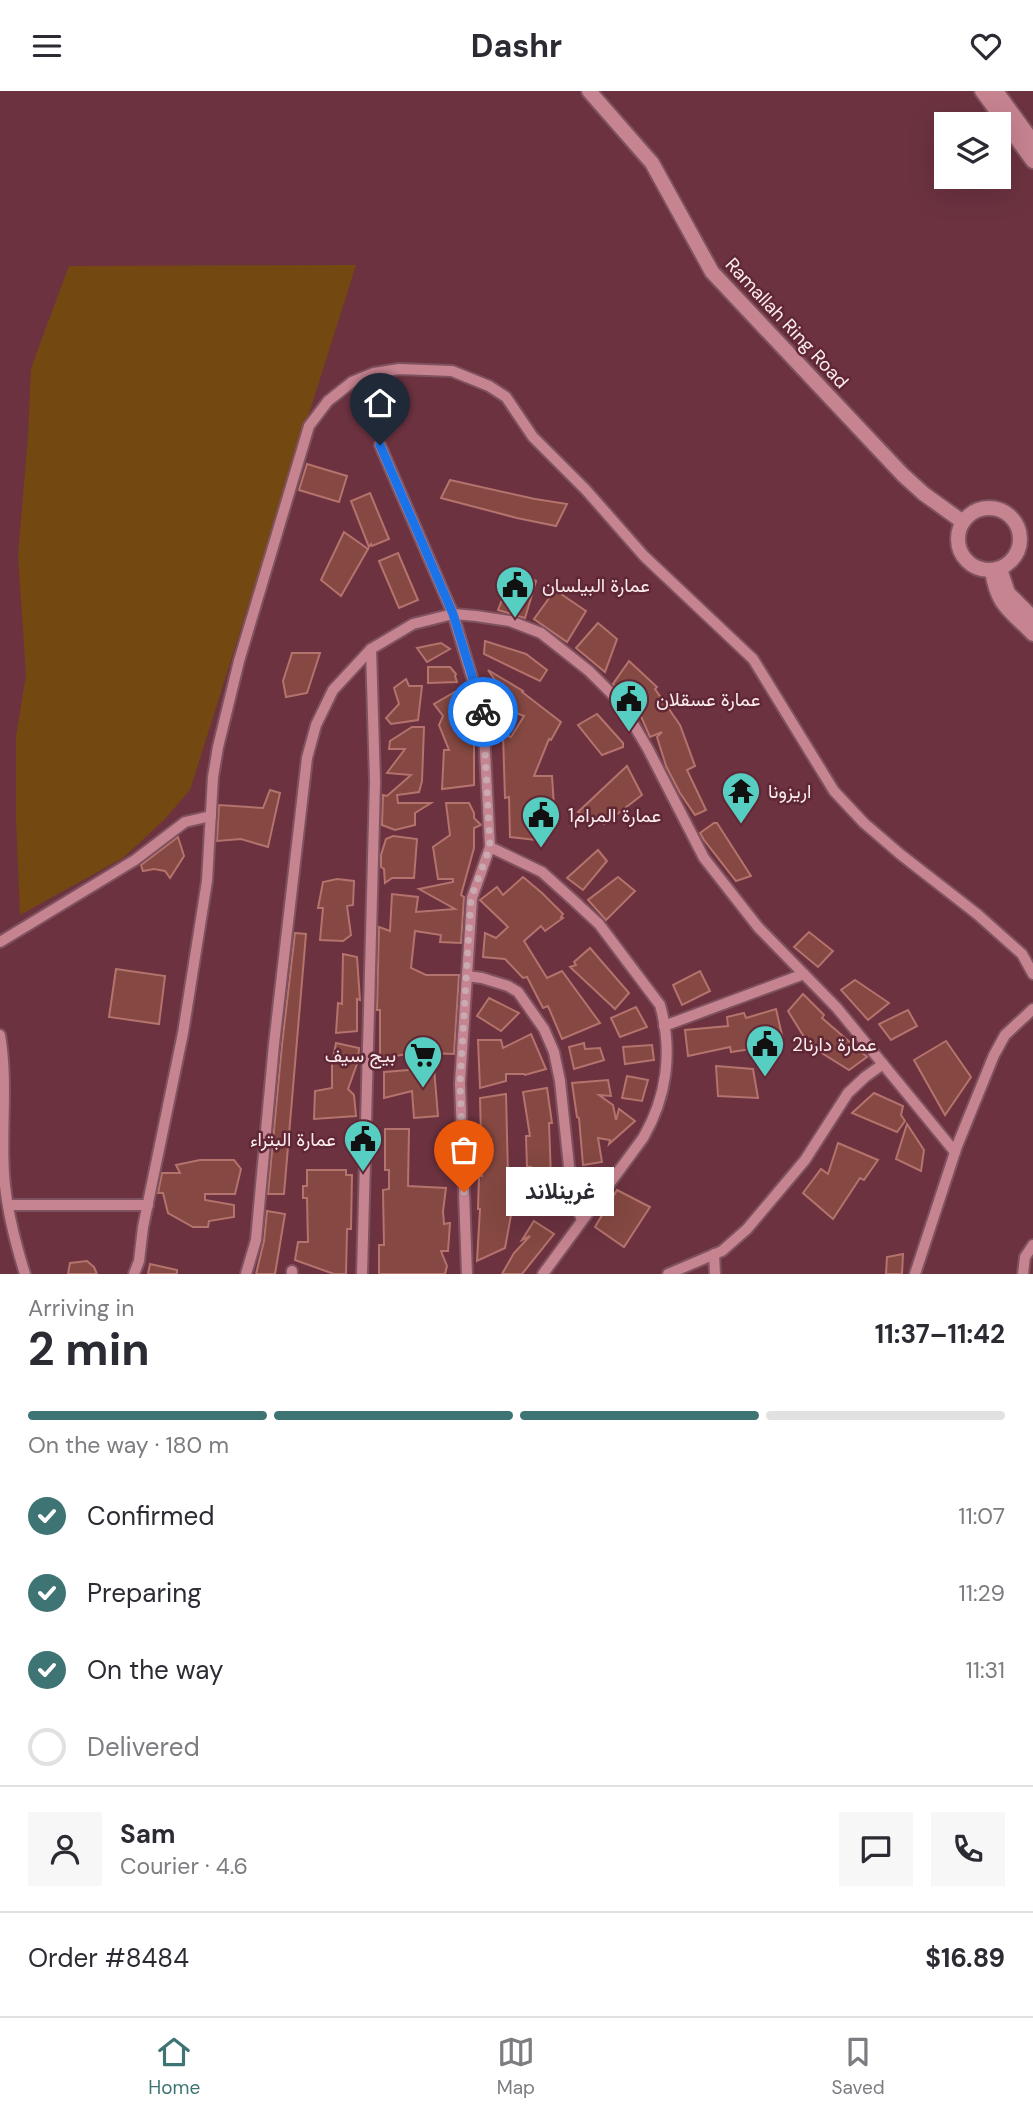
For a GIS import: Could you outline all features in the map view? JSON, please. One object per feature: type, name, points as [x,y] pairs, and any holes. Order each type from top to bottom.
[{"type":"street","name":"Ramallah Ring Road","points":[[589,91],[652,163],[712,272],[903,475],[962,522]]},
{"type":"street","points":[[982,91],[1033,161]]},
{"type":"street","points":[[996,91],[1033,142]]},
{"type":"street","points":[[134,1274],[139,1261],[183,1033],[206,881],[213,777],[239,661],[309,426],[328,401],[352,382],[374,373],[399,369],[452,370],[489,386],[506,397],[533,437],[586,490],[644,556],[753,659],[834,791],[864,823],[1022,954],[1033,974]]},
{"type":"street","points":[[380,445],[453,614],[484,714],[490,847],[471,898],[460,1083],[467,1274]]},
{"type":"street","points":[[987,508],[1004,512],[1016,525],[1026,545],[1014,558],[996,570],[974,568],[962,556],[957,538],[962,522],[971,514],[987,508]]},
{"type":"street","points":[[1016,525],[1033,527]]},
{"type":"street","points":[[996,570],[1008,593],[1033,618]]},
{"type":"street","points":[[996,570],[995,591],[999,598],[1033,634]]},
{"type":"street","points":[[246,1274],[256,1240],[274,1044],[307,758],[316,725],[333,690],[371,649],[413,624],[453,614],[510,621],[541,633],[589,671],[621,703],[704,858],[758,927],[837,1008],[955,1152]]},
{"type":"street","points":[[362,1274],[375,782],[371,649]]},
{"type":"street","points":[[0,942],[135,860],[185,822],[211,816]]},
{"type":"street","points":[[490,847],[541,872],[599,924],[660,1005],[664,1025],[666,1077],[655,1118],[543,1274]]},
{"type":"street","points":[[664,1025],[804,974]]},
{"type":"street","points":[[467,976],[508,986],[524,1000],[544,1029],[554,1052],[561,1081],[572,1195],[582,1220]]},
{"type":"street","points":[[915,1274],[955,1152],[994,1055],[1005,1035],[1032,1010],[1033,996]]},
{"type":"street","points":[[0,1035],[4,1055],[4,1176],[11,1223],[25,1274]]},
{"type":"street","points":[[668,1274],[715,1254],[747,1229],[805,1160],[848,1093],[883,1064]]},
{"type":"street","points":[[8,1205],[148,1205]]},
{"type":"street","points":[[1023,1274],[1026,1257],[1033,1245]]},
{"type":"street","points":[[715,1254],[715,1274]]},
{"type":"shaded area","points":[[356,265],[190,790],[164,820],[123,858],[20,915],[16,736],[26,675],[18,555],[31,368],[69,266]]},
{"type":"building","points":[[307,464],[347,476],[339,502],[299,490]]},
{"type":"building","points":[[450,480],[567,504],[556,526],[517,518],[441,498]]},
{"type":"building","points":[[370,493],[389,539],[369,547],[351,501]]},
{"type":"building","points":[[344,532],[368,549],[341,596],[321,580]]},
{"type":"building","points":[[398,553],[418,600],[399,608],[379,561]]},
{"type":"building","points":[[514,569],[536,581],[525,618],[498,610]]},
{"type":"building","points":[[555,590],[586,611],[567,642],[534,619]]},
{"type":"building","points":[[598,623],[617,639],[605,672],[576,648]]},
{"type":"building","points":[[485,641],[526,654],[547,670],[540,681],[484,654]]},
{"type":"building","points":[[441,643],[450,649],[427,662],[417,648]]},
{"type":"building","points":[[292,653],[320,653],[307,693],[286,697],[283,681]]},
{"type":"building","points":[[629,661],[657,687],[655,689],[680,725],[695,766],[687,770],[706,810],[695,815],[666,766],[657,737],[662,732],[650,737],[636,705],[633,707],[613,684]]},
{"type":"building","points":[[428,667],[450,667],[456,674],[457,682],[428,683]]},
{"type":"building","points":[[488,670],[523,691],[561,722],[551,740],[549,739],[534,776],[552,776],[554,806],[536,840],[510,837],[509,797],[505,798],[503,734],[511,737],[524,716],[499,706],[491,685],[497,683]]},
{"type":"building","points":[[406,679],[409,686],[422,686],[418,720],[391,724],[386,718],[399,704],[394,688]]},
{"type":"building","points":[[460,689],[466,703],[455,713],[468,719],[468,728],[464,731],[474,745],[474,785],[442,789],[444,750],[449,750],[439,725],[443,716],[434,704]]},
{"type":"building","points":[[597,714],[623,743],[623,747],[602,755],[578,725]]},
{"type":"building","points":[[412,727],[424,727],[422,781],[419,792],[397,795],[398,803],[431,803],[415,813],[415,825],[395,830],[382,825],[383,795],[387,796],[411,775],[387,773],[405,749],[389,749],[390,741]]},
{"type":"building","points":[[627,766],[642,795],[604,824],[578,812]]},
{"type":"building","points":[[270,790],[280,793],[268,847],[241,839],[217,841],[219,805],[263,808]]},
{"type":"building","points":[[446,803],[469,803],[474,818],[481,825],[474,828],[474,848],[461,895],[464,897],[461,943],[440,942],[441,935],[415,931],[411,968],[426,975],[459,975],[454,1054],[430,1051],[380,1058],[380,1010],[377,1010],[379,927],[390,931],[392,894],[418,897],[416,912],[455,909],[419,889],[453,882],[453,879],[438,879],[433,847],[450,835]]},
{"type":"building","points":[[717,823],[751,876],[736,881],[704,840],[700,833]]},
{"type":"building","points":[[393,836],[417,839],[414,878],[392,878],[385,883],[381,855],[386,839]]},
{"type":"building","points":[[178,837],[184,856],[170,878],[165,871],[143,871],[141,865]]},
{"type":"building","points":[[598,850],[607,861],[583,890],[567,878]]},
{"type":"building","points":[[523,877],[563,914],[563,918],[545,931],[541,926],[524,941],[547,978],[562,971],[600,1023],[562,1039],[548,1006],[543,1008],[527,977],[523,978],[505,959],[483,957],[485,933],[496,938],[508,927],[480,900],[497,887],[503,895]]},
{"type":"building","points":[[618,877],[635,891],[606,920],[588,900]]},
{"type":"building","points":[[337,879],[354,881],[353,905],[347,906],[351,935],[343,941],[320,940],[323,908],[318,908],[323,882]]},
{"type":"building","points":[[809,932],[833,951],[818,967],[794,947]]},
{"type":"building","points":[[295,933],[306,934],[284,1194],[268,1194],[282,1045]]},
{"type":"building","points":[[590,948],[629,993],[615,1009],[570,967],[576,965],[574,962]]},
{"type":"building","points":[[343,954],[357,957],[360,1000],[357,999],[357,1031],[336,1033],[338,1003],[342,1004]]},
{"type":"building","points":[[116,969],[165,976],[159,1024],[109,1017]]},
{"type":"building","points":[[700,971],[710,991],[682,1005],[673,985]]},
{"type":"building","points":[[855,980],[889,1003],[868,1020],[841,990]]},
{"type":"building","points":[[803,994],[824,1015],[822,1018],[867,1057],[849,1070],[809,1045],[788,1011]]},
{"type":"building","points":[[489,998],[519,1013],[501,1031],[477,1016]]},
{"type":"building","points":[[636,1007],[647,1027],[620,1037],[611,1018]]},
{"type":"building","points":[[776,1009],[784,1044],[731,1052],[730,1047],[688,1056],[685,1030],[728,1026],[727,1017],[744,1013],[746,1018]]},
{"type":"building","points":[[908,1010],[917,1026],[891,1040],[879,1024]]},
{"type":"building","points":[[531,1034],[546,1069],[525,1075],[506,1074],[506,1081],[480,1088],[478,1040],[501,1040],[503,1048]]},
{"type":"building","points":[[946,1041],[971,1077],[945,1115],[914,1060]]},
{"type":"building","points":[[336,1043],[359,1048],[358,1061],[348,1089],[354,1095],[356,1116],[314,1119],[315,1091],[332,1088],[332,1064]]},
{"type":"building","points":[[584,1043],[585,1049],[600,1048],[604,1060],[574,1069],[569,1047]]},
{"type":"building","points":[[652,1045],[654,1060],[625,1064],[623,1047]]},
{"type":"building","points":[[716,1066],[753,1069],[758,1098],[718,1096]]},
{"type":"building","points":[[434,1068],[438,1116],[414,1118],[412,1091],[384,1098],[384,1072]]},
{"type":"building","points":[[627,1076],[648,1080],[642,1101],[622,1098]]},
{"type":"building","points":[[608,1080],[611,1096],[599,1095],[613,1105],[616,1120],[619,1109],[635,1121],[609,1144],[610,1140],[598,1138],[602,1162],[583,1165],[579,1118],[572,1083]]},
{"type":"building","points":[[547,1088],[552,1123],[549,1123],[551,1178],[555,1177],[560,1211],[528,1210],[531,1167],[527,1167],[526,1136],[530,1136],[523,1092]]},
{"type":"building","points":[[874,1093],[903,1106],[901,1115],[905,1121],[897,1132],[852,1113]]},
{"type":"building","points":[[506,1094],[511,1215],[505,1248],[477,1261],[479,1176],[482,1176],[480,1098]]},
{"type":"building","points":[[907,1124],[924,1150],[921,1171],[896,1159]]},
{"type":"building","points":[[385,1129],[409,1129],[408,1186],[446,1188],[444,1224],[450,1223],[448,1251],[441,1251],[447,1266],[445,1274],[379,1274],[379,1245],[384,1245],[383,1190],[389,1189],[389,1170],[385,1170]]},
{"type":"building","points":[[838,1143],[878,1160],[864,1180],[860,1178],[833,1219],[803,1193],[821,1169],[828,1174]]},
{"type":"building","points":[[200,1160],[234,1160],[241,1169],[235,1194],[205,1194],[205,1200],[234,1205],[234,1217],[209,1221],[208,1227],[193,1227],[168,1213],[163,1193],[158,1193],[162,1173],[180,1173],[176,1165]]},
{"type":"building","points":[[307,1170],[346,1170],[346,1175],[352,1175],[351,1229],[347,1229],[346,1274],[334,1274],[295,1260],[298,1242],[308,1242],[307,1198],[303,1198],[303,1186],[307,1186]]},
{"type":"building","points":[[617,1190],[650,1207],[624,1247],[595,1227]]},
{"type":"building","points":[[267,1211],[285,1214],[275,1274],[256,1274],[264,1241]]},
{"type":"building","points":[[534,1221],[554,1234],[522,1274],[502,1274],[514,1253],[530,1236],[522,1240]]},
{"type":"building","points":[[903,1254],[902,1274],[886,1274],[887,1257]]},
{"type":"building","points":[[87,1261],[97,1274],[68,1274],[70,1263]]},
{"type":"building","points":[[150,1264],[177,1270],[177,1274],[148,1274]]},
{"type":"way so far","points":[[464,1192],[460,1083],[471,898],[490,847],[483,712]]},
{"type":"place","name":"عمارة البيلسان","points":[[515,619]]},
{"type":"place","name":"عمارة عسقلان","points":[[629,733]]},
{"type":"place","name":"اريزونا","points":[[741,825]]},
{"type":"place","name":"عمارة المرام1","points":[[541,849]]},
{"type":"place","name":"عمارة دارنا2","points":[[765,1078]]},
{"type":"place","name":"بيج سيف","points":[[423,1089]]},
{"type":"place","name":"عمارة البتراء","points":[[363,1173]]},
{"type":"place","name":"غرينلاند","points":[[464,1192]]},
{"type":"route","points":[[380,445],[453,614],[483,712]]}]
